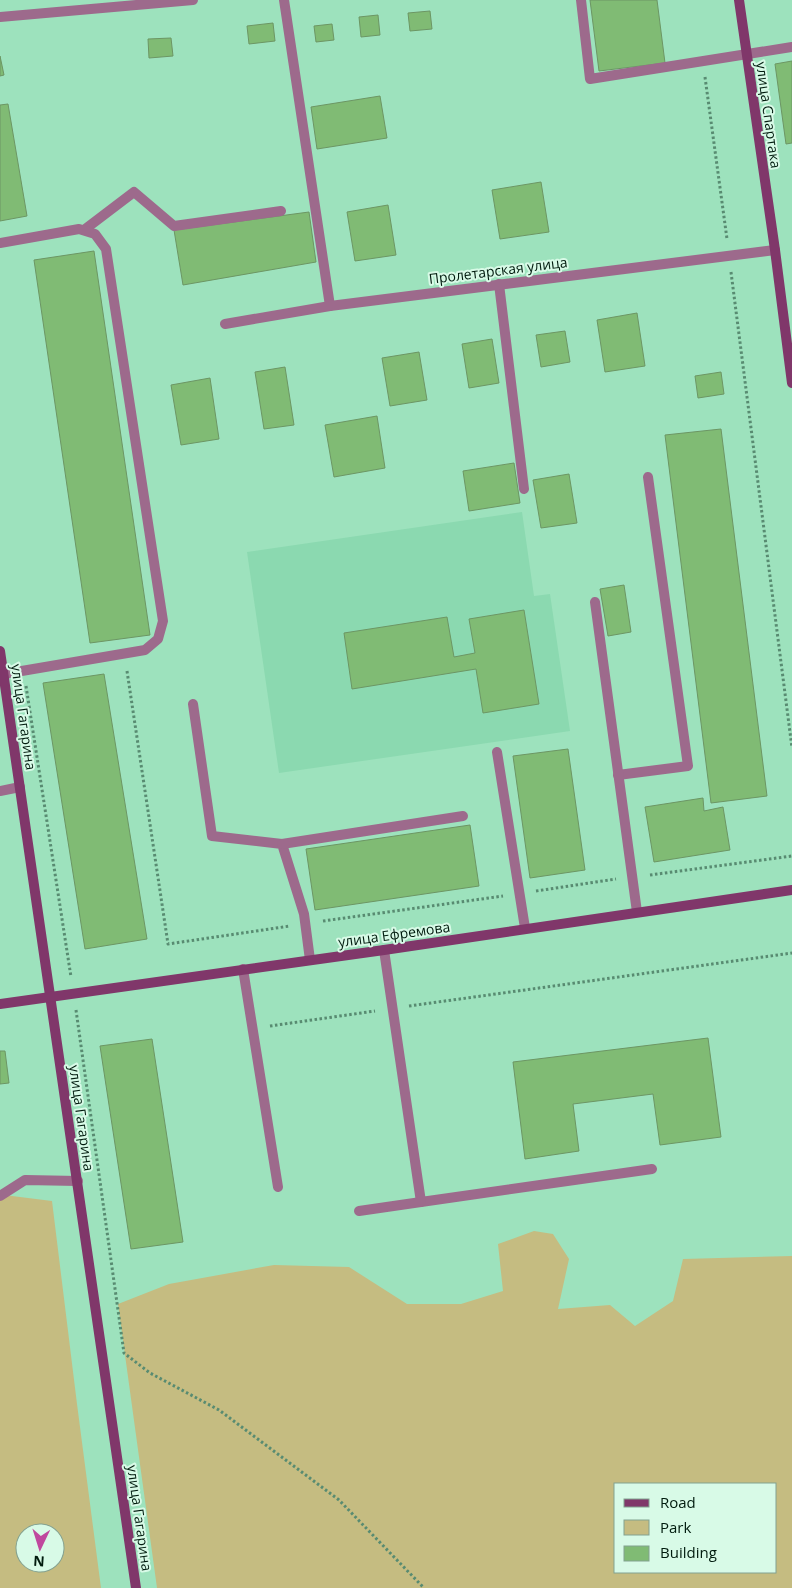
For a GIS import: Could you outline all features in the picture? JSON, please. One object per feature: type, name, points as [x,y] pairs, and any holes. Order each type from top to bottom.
[{"type":"street","points":[[0,17],[193,0]]},
{"type":"street","points":[[284,0],[330,306]]},
{"type":"street","points":[[581,0],[590,79],[792,47]]},
{"type":"street","name":"улица Спартака","points":[[739,0],[790,350],[792,383]]},
{"type":"street","points":[[84,230],[134,192],[174,226],[281,211]]},
{"type":"street","points":[[0,244],[80,229],[95,234],[106,249],[164,621],[158,639],[145,650],[4,674]]},
{"type":"street","name":"Пролетарская улица","points":[[225,324],[330,306],[775,250]]},
{"type":"street","points":[[499,284],[524,490]]},
{"type":"street","points":[[618,775],[688,766],[648,477]]},
{"type":"street","points":[[595,602],[637,912]]},
{"type":"street","name":"улица Гагарина","points":[[0,651],[136,1588]]},
{"type":"street","points":[[193,704],[212,836],[282,844],[463,816]]},
{"type":"street","points":[[497,752],[525,928]]},
{"type":"street","points":[[0,791],[20,787]]},
{"type":"street","points":[[282,844],[304,914],[310,960]]},
{"type":"street","name":"улица Ефремова","points":[[0,1004],[792,890]]},
{"type":"street","points":[[384,950],[421,1202]]},
{"type":"street","points":[[243,969],[278,1187]]},
{"type":"street","points":[[359,1211],[652,1169]]},
{"type":"street","points":[[0,1196],[25,1180],[78,1181]]},
{"type":"path","points":[[703,60],[792,748]]},
{"type":"path","points":[[124,653],[168,944],[632,877],[792,856]]},
{"type":"path","points":[[24,671],[74,994],[124,1353],[150,1373],[219,1410],[340,1500],[424,1588]]},
{"type":"path","points":[[253,1029],[792,952]]},
{"type":"shaded area","points":[[522,512],[534,596],[550,594],[570,731],[279,773],[247,552]]},
{"type":"green space","points":[[4,1195],[52,1201],[101,1588],[0,1588],[0,1199]]},
{"type":"green space","points":[[534,1231],[553,1234],[569,1259],[558,1309],[610,1305],[635,1326],[673,1301],[683,1259],[792,1256],[792,1588],[157,1588],[118,1304],[169,1284],[274,1265],[349,1267],[407,1304],[461,1304],[503,1291],[498,1244]]},
{"type":"building","points":[[590,0],[657,0],[665,63],[599,71]]},
{"type":"building","points":[[430,11],[432,29],[410,31],[408,13]]},
{"type":"building","points":[[378,15],[380,35],[361,37],[359,17]]},
{"type":"building","points":[[273,23],[275,41],[249,44],[247,26]]},
{"type":"building","points":[[332,24],[334,40],[316,42],[314,26]]},
{"type":"building","points":[[171,38],[173,56],[149,58],[148,39]]},
{"type":"building","points":[[0,56],[4,75],[0,76]]},
{"type":"building","points":[[792,61],[792,143],[786,144],[775,64]]},
{"type":"building","points":[[380,96],[387,138],[317,149],[311,107]]},
{"type":"building","points":[[8,104],[27,216],[0,221],[0,105]]},
{"type":"building","points":[[541,182],[549,232],[500,239],[492,190]]},
{"type":"building","points":[[388,205],[396,255],[355,261],[347,212]]},
{"type":"building","points":[[309,212],[316,262],[183,285],[174,230]]},
{"type":"building","points":[[94,251],[150,635],[90,643],[34,260]]},
{"type":"building","points":[[637,313],[645,366],[605,372],[597,320]]},
{"type":"building","points":[[565,331],[570,362],[541,367],[536,335]]},
{"type":"building","points":[[492,339],[499,383],[469,388],[462,344]]},
{"type":"building","points":[[419,352],[427,400],[390,406],[382,358]]},
{"type":"building","points":[[285,367],[294,425],[264,429],[255,372]]},
{"type":"building","points":[[721,372],[724,394],[698,398],[695,376]]},
{"type":"building","points":[[210,378],[219,439],[181,445],[171,385]]},
{"type":"building","points":[[377,416],[385,468],[334,477],[325,425]]},
{"type":"building","points":[[721,429],[767,796],[711,803],[665,435]]},
{"type":"building","points":[[514,463],[520,503],[469,511],[463,471]]},
{"type":"building","points":[[569,474],[577,523],[541,528],[533,480]]},
{"type":"building","points":[[624,585],[631,632],[608,636],[600,589]]},
{"type":"building","points":[[524,610],[539,704],[483,713],[476,669],[352,689],[344,633],[447,617],[454,657],[475,653],[469,619]]},
{"type":"building","points":[[104,674],[147,939],[85,949],[43,683]]},
{"type":"building","points":[[568,749],[585,870],[530,878],[513,756]]},
{"type":"building","points":[[703,798],[704,811],[723,807],[730,850],[654,862],[645,807]]},
{"type":"building","points":[[470,825],[479,886],[315,910],[306,849]]},
{"type":"building","points":[[708,1038],[721,1137],[660,1145],[653,1094],[573,1104],[579,1151],[525,1159],[513,1062]]},
{"type":"building","points":[[152,1039],[183,1242],[131,1249],[100,1046]]},
{"type":"building","points":[[0,1051],[5,1051],[9,1083],[0,1084]]}]
